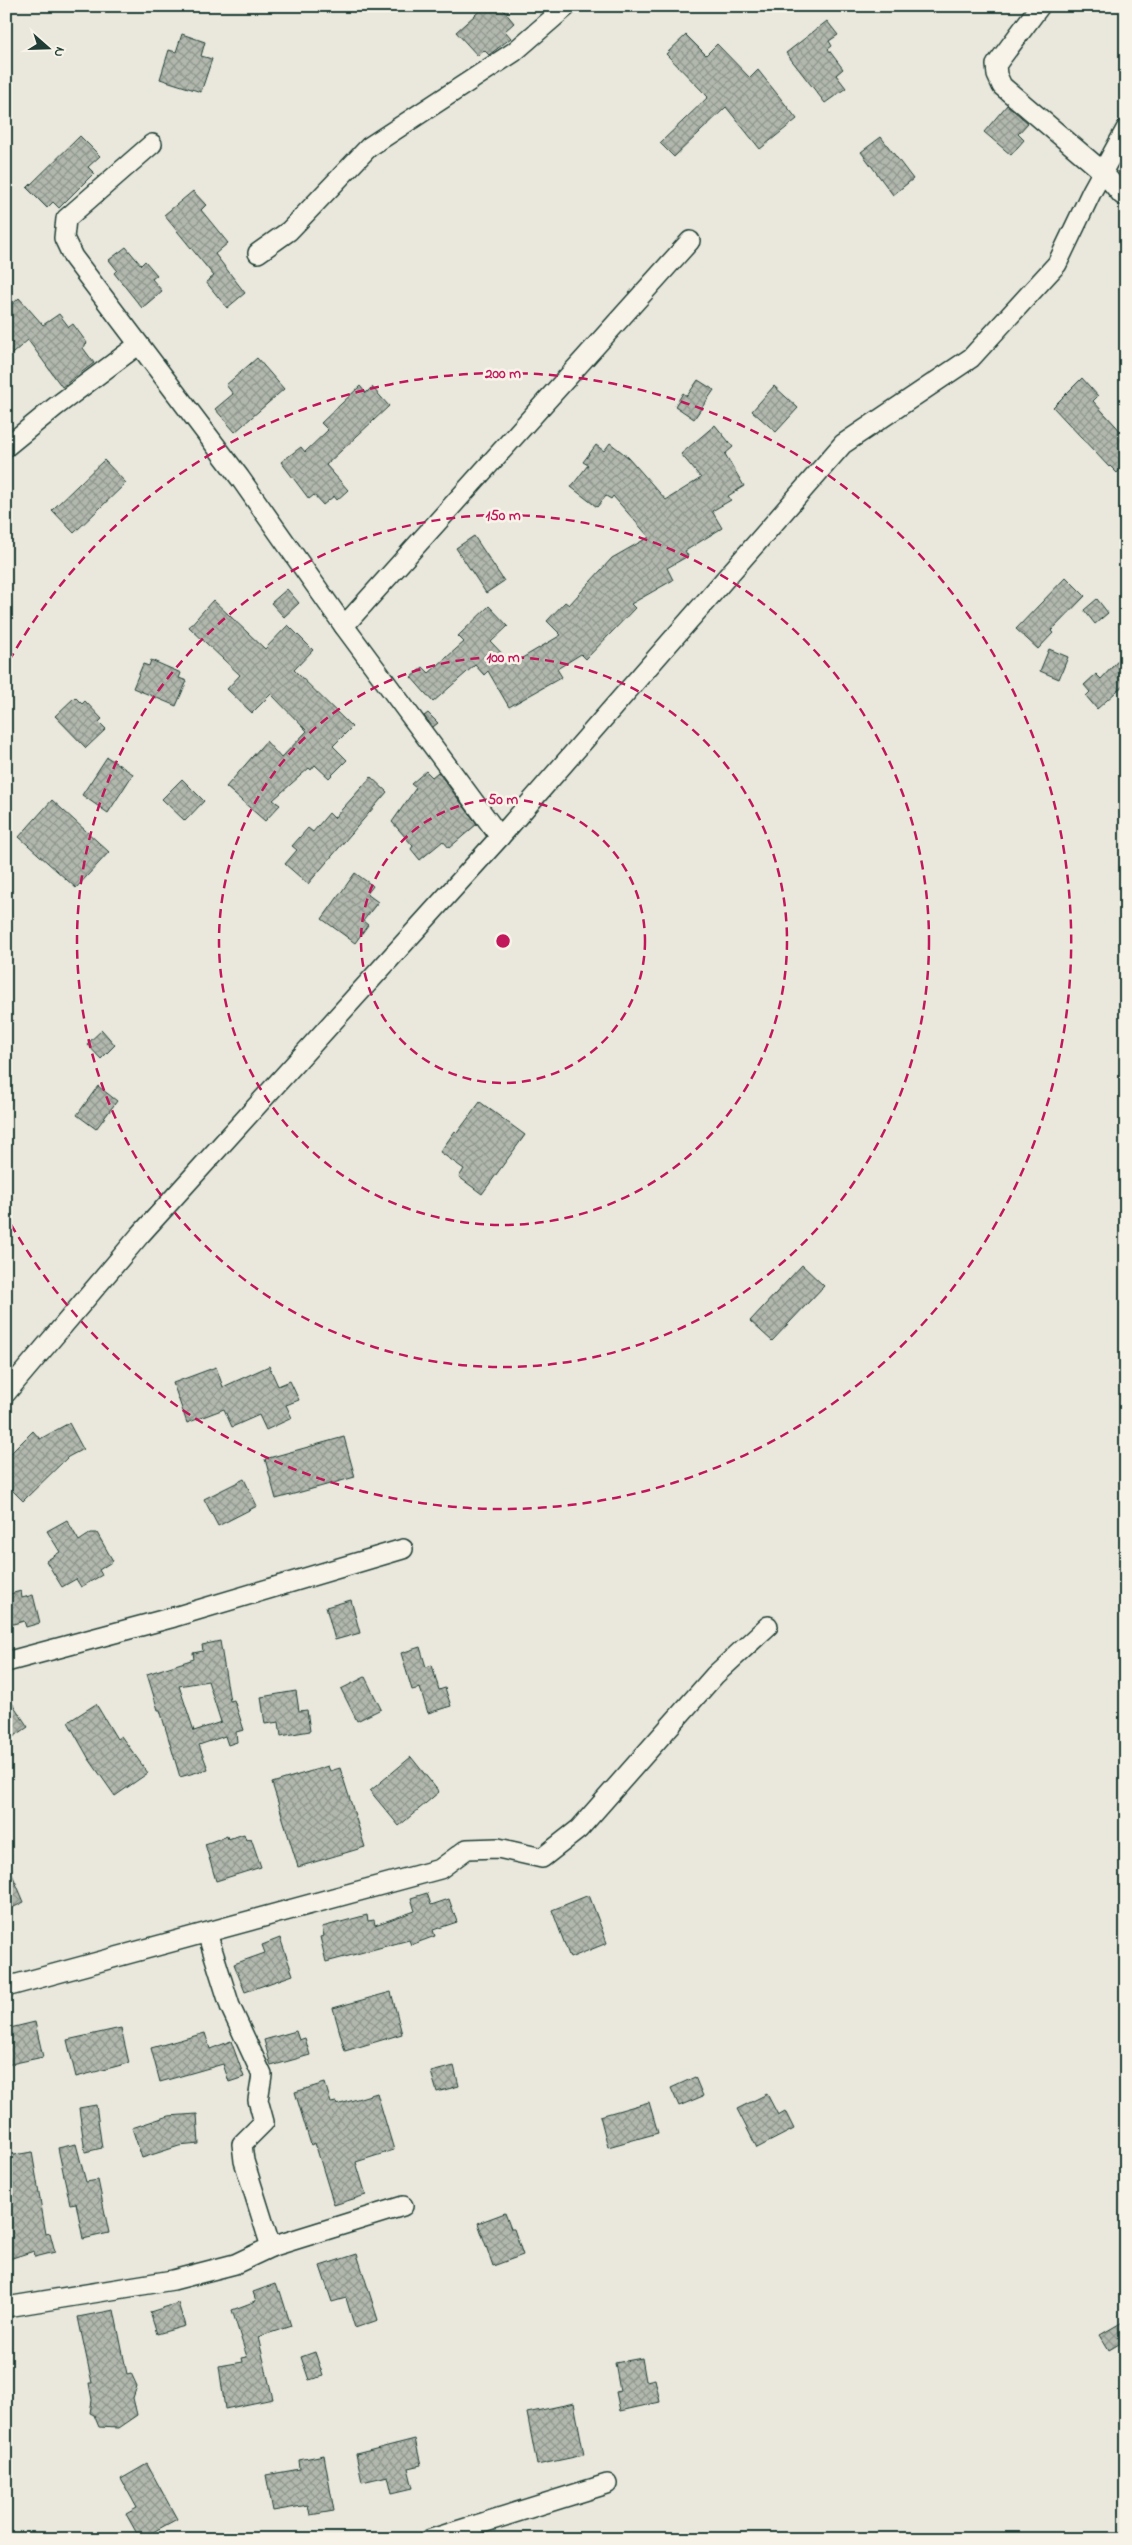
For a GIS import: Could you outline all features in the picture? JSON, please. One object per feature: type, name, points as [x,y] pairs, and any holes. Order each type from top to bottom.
[{"type":"street","points":[[258,253],[289,231],[369,147],[514,52],[567,6]]},
{"type":"street","points":[[1040,6],[996,65],[997,75],[1002,86],[1102,171],[1122,195],[1126,192]]},
{"type":"street","points":[[6,1393],[140,1235],[500,837],[843,444],[971,358],[1057,264],[1102,171],[1126,129]]},
{"type":"street","points":[[152,144],[66,219],[64,238],[73,257],[240,478],[344,626],[500,837]]},
{"type":"street","points":[[344,626],[690,240]]},
{"type":"street","points":[[6,447],[55,407],[138,345]]},
{"type":"street","points":[[6,1662],[174,1617],[403,1550]]},
{"type":"street","points":[[6,1987],[440,1869],[466,1849],[498,1848],[542,1858],[579,1829],[715,1675],[768,1626]]},
{"type":"street","points":[[207,1933],[230,2006],[262,2075],[258,2100],[264,2122],[242,2144],[244,2161],[271,2248]]},
{"type":"street","points":[[6,2307],[173,2280],[235,2264],[271,2248],[403,2206]]},
{"type":"street","points":[[431,2539],[607,2484]]},
{"type":"building","points":[[485,6],[500,6],[514,23],[505,31],[511,38],[489,55],[484,50],[478,56],[456,32]]},
{"type":"building","points":[[827,21],[838,35],[829,41],[832,46],[828,49],[843,69],[836,75],[846,88],[825,103],[786,53]]},
{"type":"building","points":[[182,34],[205,42],[201,56],[212,59],[201,92],[160,79],[169,50],[176,52]]},
{"type":"building","points":[[686,35],[706,55],[717,44],[750,78],[758,70],[797,119],[760,149],[726,107],[674,157],[660,143],[708,97],[666,54]]},
{"type":"building","points":[[1007,105],[1028,123],[1018,134],[1024,140],[1011,155],[984,132]]},
{"type":"building","points":[[80,136],[100,156],[88,167],[94,173],[59,208],[53,202],[47,208],[27,188]]},
{"type":"building","points":[[881,137],[913,179],[893,195],[861,152]]},
{"type":"building","points":[[193,191],[206,205],[201,210],[228,243],[215,254],[245,293],[227,308],[206,282],[214,276],[164,215]]},
{"type":"building","points":[[126,247],[141,265],[145,261],[157,275],[152,279],[162,291],[142,308],[114,273],[117,270],[109,260]]},
{"type":"building","points":[[19,298],[43,325],[59,314],[69,327],[73,324],[87,343],[83,348],[94,363],[62,387],[28,340],[6,359],[6,310]]},
{"type":"building","points":[[257,358],[284,389],[235,432],[215,409],[233,394],[226,385]]},
{"type":"building","points":[[1082,378],[1098,396],[1093,401],[1126,437],[1126,464],[1117,473],[1109,467],[1053,407]]},
{"type":"building","points":[[698,380],[714,390],[694,419],[675,406],[683,393],[687,396]]},
{"type":"building","points":[[360,386],[366,393],[372,387],[389,406],[326,465],[348,490],[337,500],[334,496],[323,505],[314,495],[309,499],[281,462],[301,447],[305,452],[328,430],[321,423]]},
{"type":"building","points":[[774,386],[798,408],[776,432],[752,411]]},
{"type":"building","points":[[715,425],[733,447],[725,454],[744,486],[728,496],[731,500],[712,511],[722,528],[685,551],[688,556],[667,568],[673,580],[631,604],[635,608],[586,659],[581,654],[557,669],[562,677],[509,707],[488,671],[484,675],[475,665],[433,702],[411,677],[423,667],[429,673],[464,642],[458,636],[489,606],[508,626],[491,642],[512,664],[561,635],[547,621],[565,602],[569,605],[612,558],[649,537],[613,496],[611,499],[606,496],[597,507],[571,487],[588,465],[583,462],[596,445],[604,451],[610,443],[628,457],[666,500],[701,478],[681,454]]},
{"type":"building","points":[[104,460],[126,483],[74,533],[52,510]]},
{"type":"building","points":[[474,536],[504,581],[486,593],[456,548]]},
{"type":"building","points":[[1066,577],[1085,596],[1051,631],[1053,633],[1038,649],[1016,629]]},
{"type":"building","points":[[287,589],[299,603],[284,617],[271,603]]},
{"type":"building","points":[[1097,599],[1108,613],[1095,624],[1084,610]]},
{"type":"building","points":[[213,600],[265,649],[288,625],[313,650],[294,670],[352,727],[333,746],[347,760],[329,778],[315,765],[311,770],[309,768],[273,800],[280,805],[265,821],[226,787],[266,741],[281,758],[307,731],[271,694],[252,713],[227,689],[240,675],[189,627]]},
{"type":"building","points":[[1049,649],[1068,657],[1059,679],[1040,671]]},
{"type":"building","points":[[1126,652],[1126,683],[1097,709],[1086,696],[1090,692],[1084,685],[1096,674],[1101,679]]},
{"type":"building","points":[[151,660],[181,673],[179,678],[187,681],[176,706],[133,688],[143,664],[149,666]]},
{"type":"building","points":[[75,697],[82,704],[85,701],[102,719],[99,722],[106,729],[86,748],[55,716]]},
{"type":"building","points":[[428,713],[438,723],[433,727],[424,716]]},
{"type":"building","points":[[107,757],[133,774],[108,813],[82,795]]},
{"type":"building","points":[[426,771],[432,777],[438,772],[477,824],[449,848],[443,841],[420,860],[411,849],[413,846],[392,822],[416,788],[411,784]]},
{"type":"building","points":[[371,777],[387,792],[308,884],[285,864],[297,850],[292,846],[308,828],[313,832],[329,813],[334,818]]},
{"type":"building","points":[[182,779],[204,801],[185,821],[162,799]]},
{"type":"building","points":[[52,800],[109,852],[76,888],[19,837]]},
{"type":"building","points":[[355,873],[373,886],[367,894],[378,902],[363,921],[368,925],[355,943],[322,919]]},
{"type":"building","points":[[102,1030],[115,1045],[101,1059],[87,1044]]},
{"type":"building","points":[[98,1086],[117,1101],[96,1129],[77,1115]]},
{"type":"building","points":[[480,1102],[525,1135],[482,1194],[459,1177],[464,1169],[440,1152]]},
{"type":"building","points":[[802,1265],[824,1286],[772,1341],[750,1321]]},
{"type":"building","points":[[269,1366],[278,1386],[290,1381],[299,1400],[286,1405],[292,1418],[266,1430],[259,1415],[232,1427],[224,1409],[187,1423],[173,1383],[216,1367],[223,1387]]},
{"type":"building","points":[[69,1423],[83,1449],[68,1457],[23,1501],[6,1484],[6,1458],[33,1431],[40,1439]]},
{"type":"building","points":[[344,1437],[355,1477],[276,1499],[265,1459]]},
{"type":"building","points":[[244,1479],[257,1506],[218,1526],[204,1499]]},
{"type":"building","points":[[67,1520],[79,1541],[91,1533],[97,1533],[113,1561],[99,1570],[102,1575],[81,1587],[76,1579],[62,1587],[46,1561],[60,1552],[47,1531]]},
{"type":"building","points":[[21,1591],[22,1598],[33,1595],[40,1623],[26,1627],[24,1621],[6,1626],[6,1595]]},
{"type":"building","points":[[351,1600],[360,1633],[335,1640],[326,1607]]},
{"type":"building","points":[[220,1641],[230,1701],[234,1700],[244,1730],[236,1732],[237,1742],[228,1745],[225,1736],[199,1745],[208,1769],[180,1777],[147,1674],[194,1659],[193,1653],[203,1651],[202,1645]],"holes":[[[208,1681],[221,1722],[194,1731],[179,1686]]]},
{"type":"building","points":[[420,1647],[426,1667],[432,1665],[439,1690],[445,1688],[451,1706],[428,1713],[420,1688],[412,1690],[401,1653]]},
{"type":"building","points":[[365,1677],[381,1709],[357,1721],[341,1689]]},
{"type":"building","points":[[296,1691],[299,1711],[307,1710],[310,1731],[281,1736],[279,1722],[265,1724],[261,1697]]},
{"type":"building","points":[[6,1694],[28,1727],[6,1742]]},
{"type":"building","points":[[96,1704],[117,1739],[121,1736],[148,1773],[115,1796],[89,1759],[68,1722]]},
{"type":"building","points":[[411,1757],[439,1792],[399,1826],[370,1791]]},
{"type":"building","points":[[328,1766],[330,1771],[340,1768],[365,1847],[298,1867],[272,1783]]},
{"type":"building","points":[[244,1834],[246,1840],[251,1838],[261,1867],[216,1881],[205,1844],[227,1836],[228,1839]]},
{"type":"building","points":[[6,1860],[24,1902],[6,1911]]},
{"type":"building","points":[[427,1893],[431,1905],[449,1899],[457,1922],[433,1930],[435,1936],[411,1945],[409,1940],[326,1962],[320,1937],[324,1936],[322,1927],[367,1915],[368,1921],[374,1920],[375,1925],[415,1911],[411,1898]]},
{"type":"building","points":[[589,1895],[607,1943],[570,1958],[552,1910]]},
{"type":"building","points":[[280,1938],[293,1975],[245,1992],[234,1964],[265,1953],[262,1945]]},
{"type":"building","points":[[391,1992],[402,2034],[345,2051],[333,2008]]},
{"type":"building","points":[[35,2022],[43,2057],[6,2065],[6,2029]]},
{"type":"building","points":[[121,2028],[129,2063],[76,2077],[67,2040]]},
{"type":"building","points":[[296,2031],[299,2040],[305,2038],[310,2055],[271,2066],[264,2040]]},
{"type":"building","points":[[205,2033],[210,2049],[231,2041],[244,2077],[229,2082],[223,2064],[160,2082],[151,2048]]},
{"type":"building","points":[[454,2066],[459,2086],[437,2092],[431,2072]]},
{"type":"building","points":[[695,2077],[703,2096],[679,2106],[671,2088]]},
{"type":"building","points":[[325,2083],[331,2103],[336,2102],[337,2105],[377,2093],[394,2150],[356,2162],[366,2195],[334,2205],[315,2143],[311,2145],[295,2092]]},
{"type":"building","points":[[767,2094],[778,2115],[785,2111],[794,2129],[757,2148],[737,2109]]},
{"type":"building","points":[[649,2102],[658,2133],[608,2147],[600,2116]]},
{"type":"building","points":[[96,2105],[102,2148],[85,2152],[79,2108]]},
{"type":"building","points":[[197,2114],[199,2144],[179,2146],[142,2158],[132,2128],[168,2116]]},
{"type":"building","points":[[76,2144],[86,2182],[98,2180],[109,2233],[83,2239],[76,2203],[70,2204],[58,2148]]},
{"type":"building","points":[[32,2152],[46,2234],[50,2233],[55,2252],[35,2257],[34,2251],[6,2260],[6,2186],[11,2185],[8,2156]]},
{"type":"building","points":[[505,2213],[511,2229],[514,2229],[523,2255],[493,2266],[478,2223]]},
{"type":"building","points":[[357,2254],[378,2320],[355,2328],[346,2298],[332,2302],[320,2266]]},
{"type":"building","points":[[275,2284],[278,2292],[280,2291],[291,2326],[258,2337],[273,2399],[225,2409],[219,2366],[243,2362],[242,2358],[247,2357],[232,2310],[256,2301],[253,2292]]},
{"type":"building","points":[[178,2303],[185,2326],[157,2334],[150,2312]]},
{"type":"building","points":[[114,2310],[127,2374],[131,2373],[137,2386],[133,2398],[137,2415],[118,2428],[99,2427],[94,2415],[90,2413],[92,2400],[89,2383],[92,2383],[78,2317]]},
{"type":"building","points":[[1126,2320],[1126,2340],[1109,2350],[1100,2335]]},
{"type":"building","points":[[315,2352],[323,2376],[309,2380],[301,2357]]},
{"type":"building","points":[[642,2358],[646,2381],[655,2379],[660,2402],[620,2411],[616,2392],[620,2391],[615,2363]]},
{"type":"building","points":[[574,2403],[584,2455],[537,2465],[527,2413]]},
{"type":"building","points":[[415,2439],[421,2465],[408,2468],[413,2488],[392,2493],[388,2476],[362,2482],[356,2454]]},
{"type":"building","points":[[324,2455],[334,2511],[310,2515],[308,2505],[273,2511],[266,2475],[300,2469],[299,2460]]},
{"type":"building","points":[[147,2464],[177,2519],[140,2539],[126,2514],[137,2508],[121,2479]]}]
